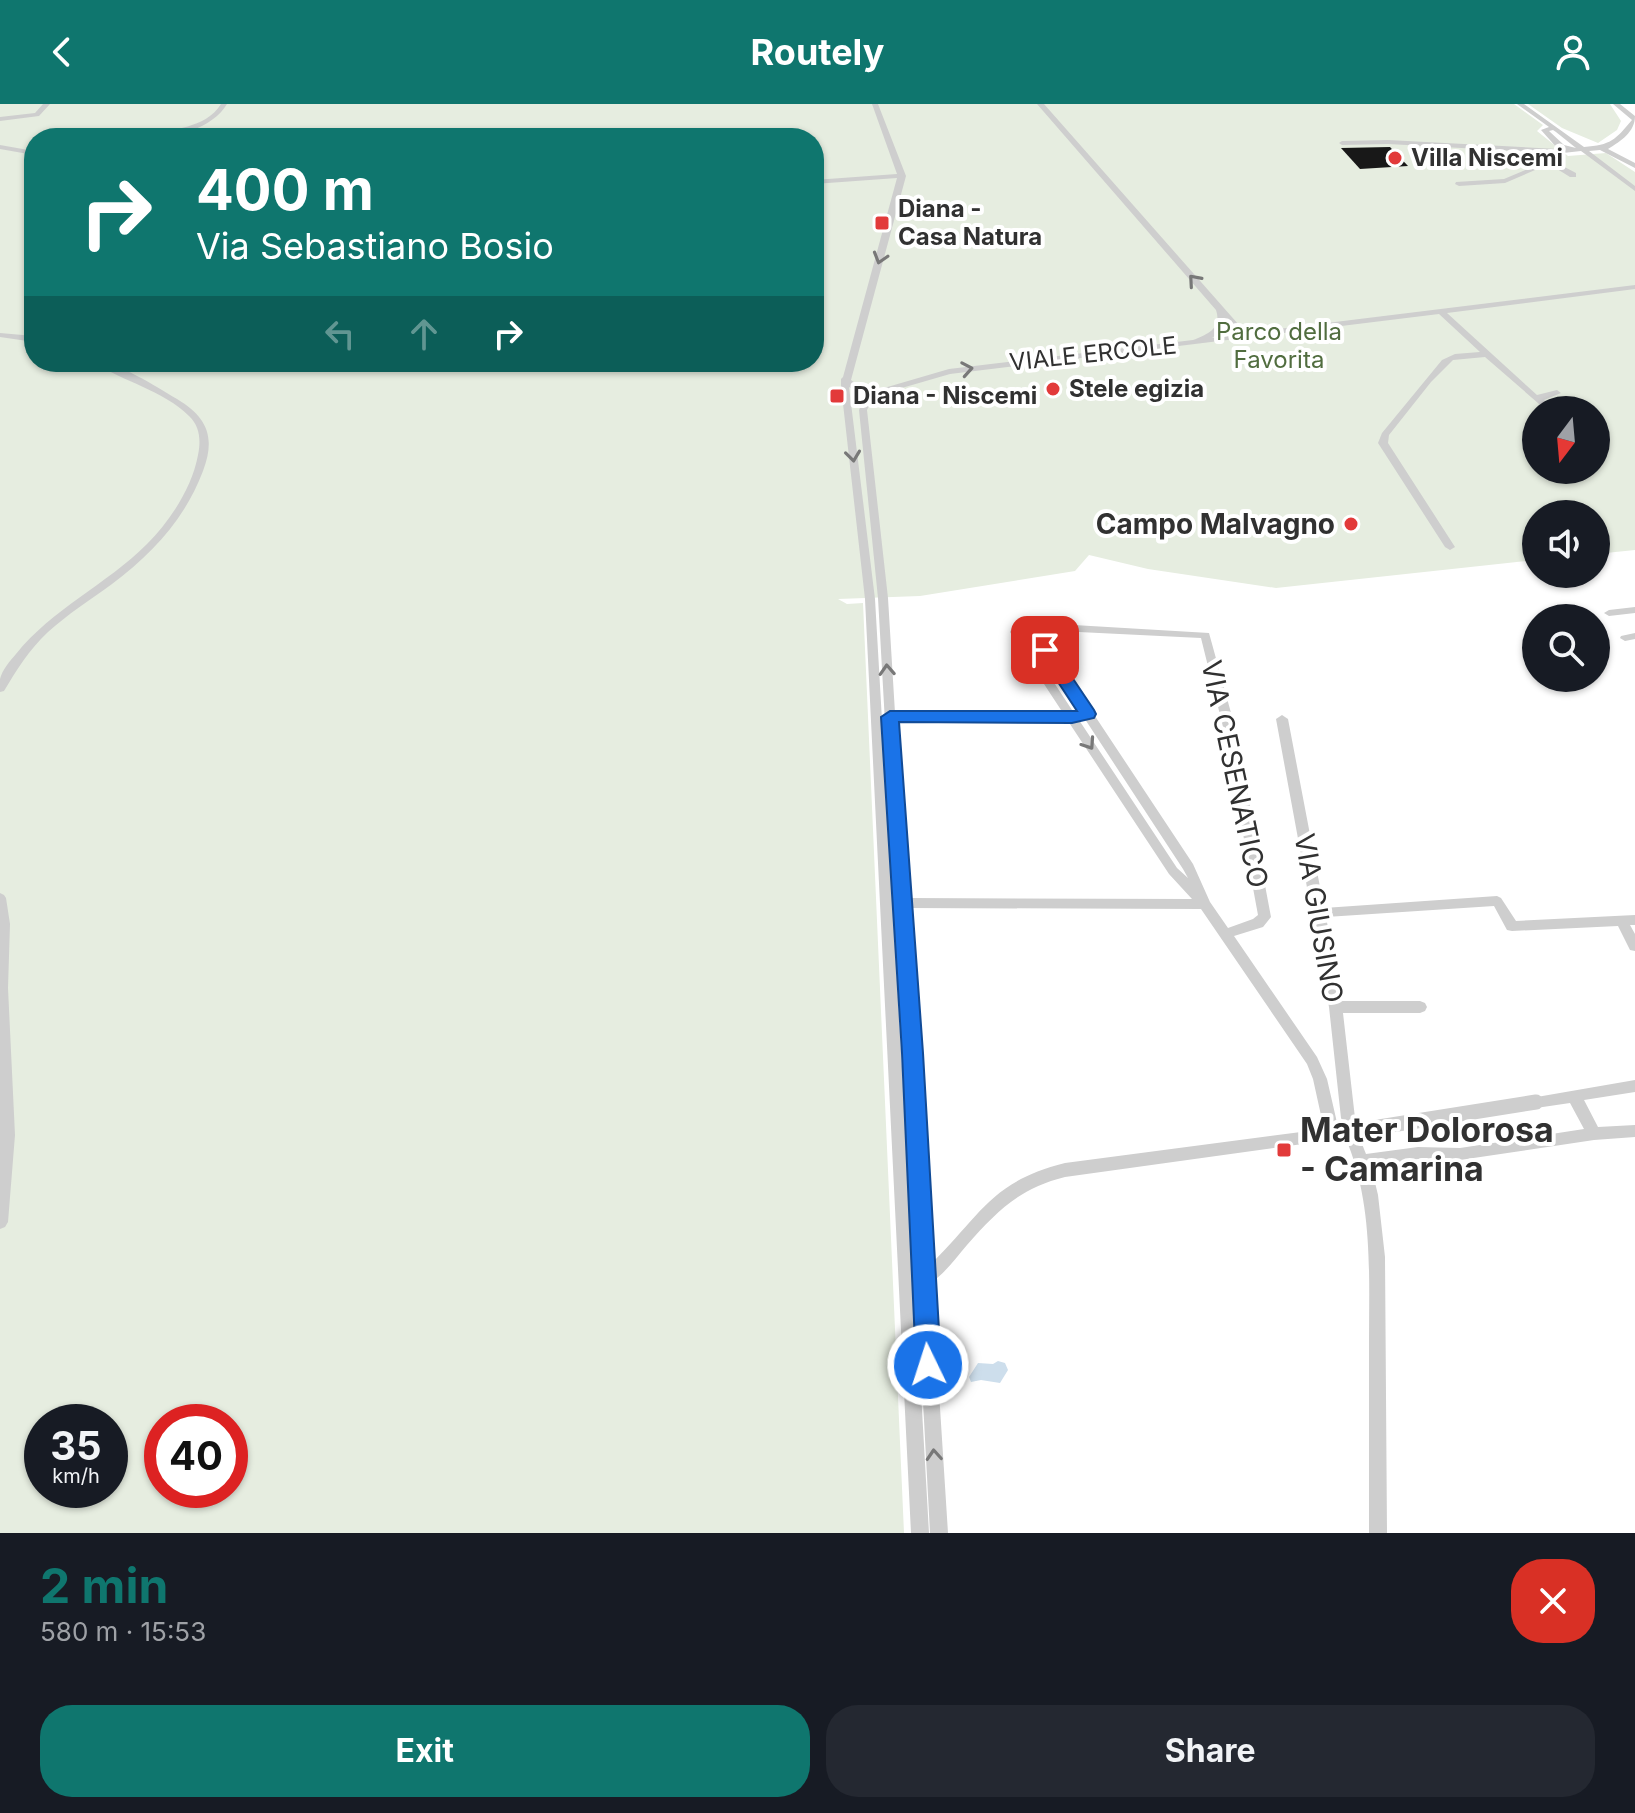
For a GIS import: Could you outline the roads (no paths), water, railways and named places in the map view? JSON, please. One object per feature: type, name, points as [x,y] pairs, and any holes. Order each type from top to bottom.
[{"type":"street","points":[[0,119],[37,115],[47,104]]},
{"type":"street","points":[[181,128],[209,119],[221,111],[224,104]]},
{"type":"street","points":[[875,104],[902,176],[845,379],[870,599],[920,1533]]},
{"type":"street","points":[[1040,104],[1245,337]]},
{"type":"street","points":[[1520,104],[1635,189]]},
{"type":"street","points":[[1342,143],[1388,142],[1538,150],[1603,148],[1621,137],[1635,120],[1616,104]]},
{"type":"street","points":[[1561,149],[1544,130],[1555,128],[1617,154],[1635,166]]},
{"type":"street","points":[[1579,148],[1594,145]]},
{"type":"street","points":[[0,147],[24,151]]},
{"type":"street","points":[[1459,184],[1505,181],[1549,161],[1561,149]]},
{"type":"street","points":[[1617,154],[1631,153]]},
{"type":"street","points":[[1549,161],[1573,175]]},
{"type":"street","points":[[824,181],[902,176]]},
{"type":"street","points":[[1194,342],[1635,287]]},
{"type":"street","name":"VIALE ERCOLE","points":[[890,717],[882,592],[863,421],[867,401],[889,388],[988,365],[1194,342],[1217,331],[1223,317],[1220,309]]},
{"type":"street","points":[[1441,312],[1535,396]]},
{"type":"street","points":[[0,335],[24,338]]},
{"type":"street","points":[[1450,547],[1383,443],[1385,435],[1416,400],[1441,363],[1450,358],[1488,354]]},
{"type":"street","points":[[0,688],[9,668],[36,638],[70,607],[128,568],[153,545],[186,497],[204,457],[206,434],[195,416],[116,372]]},
{"type":"street","points":[[845,379],[848,385],[862,391],[889,388]]},
{"type":"street","points":[[1548,396],[1557,393]]},
{"type":"street","points":[[1610,613],[1635,610]]},
{"type":"street","points":[[1031,628],[1189,867],[1205,904],[1312,1061],[1340,1128]]},
{"type":"street","name":"VIA CESENATICO","points":[[1072,718],[1015,632],[1031,628],[1205,635],[1230,731],[1265,917],[1258,923],[1225,934]]},
{"type":"street","points":[[939,1533],[890,717],[1072,718],[1088,714]]},
{"type":"street","points":[[1072,718],[1173,871],[1205,904]]},
{"type":"street","name":"VIA GIUSINO","points":[[1282,719],[1336,1007],[1340,1128]]},
{"type":"street","points":[[0,898],[4,924],[1,988],[8,1135],[0,1222]]},
{"type":"street","points":[[1319,913],[1497,901],[1512,926],[1628,920],[1635,946]]},
{"type":"street","points":[[903,903],[1205,904]]},
{"type":"street","points":[[1336,1007],[1420,1007]]},
{"type":"street","points":[[906,1295],[909,1287],[938,1267],[1002,1196],[1047,1174],[1635,1086]]},
{"type":"street","points":[[1574,1096],[1594,1134]]},
{"type":"street","points":[[1362,1161],[1418,1153],[1474,1152],[1635,1131]]},
{"type":"street","points":[[1355,1144],[1371,1195],[1377,1257],[1378,1533]]},
{"type":"street","points":[[905,1272],[910,1279],[923,1279]]},
{"type":"water","points":[[998,1361],[1005,1363],[1008,1370],[1000,1383],[971,1382],[969,1377],[978,1363],[993,1364]]},
{"type":"place","name":"Villa Niscemi","points":[[1395,158]]},
{"type":"place","name":"Diana - Casa Natura","points":[[882,223]]},
{"type":"place","name":"Stele egizia","points":[[1053,389]]},
{"type":"place","name":"Diana - Niscemi","points":[[837,396]]},
{"type":"place","name":"Campo Malvagno","points":[[1351,524]]},
{"type":"place","name":"Mater Dolorosa - Camarina","points":[[1284,1150]]},
{"type":"park label","name":"Parco della Favorita","points":[[1279,346]]}]
